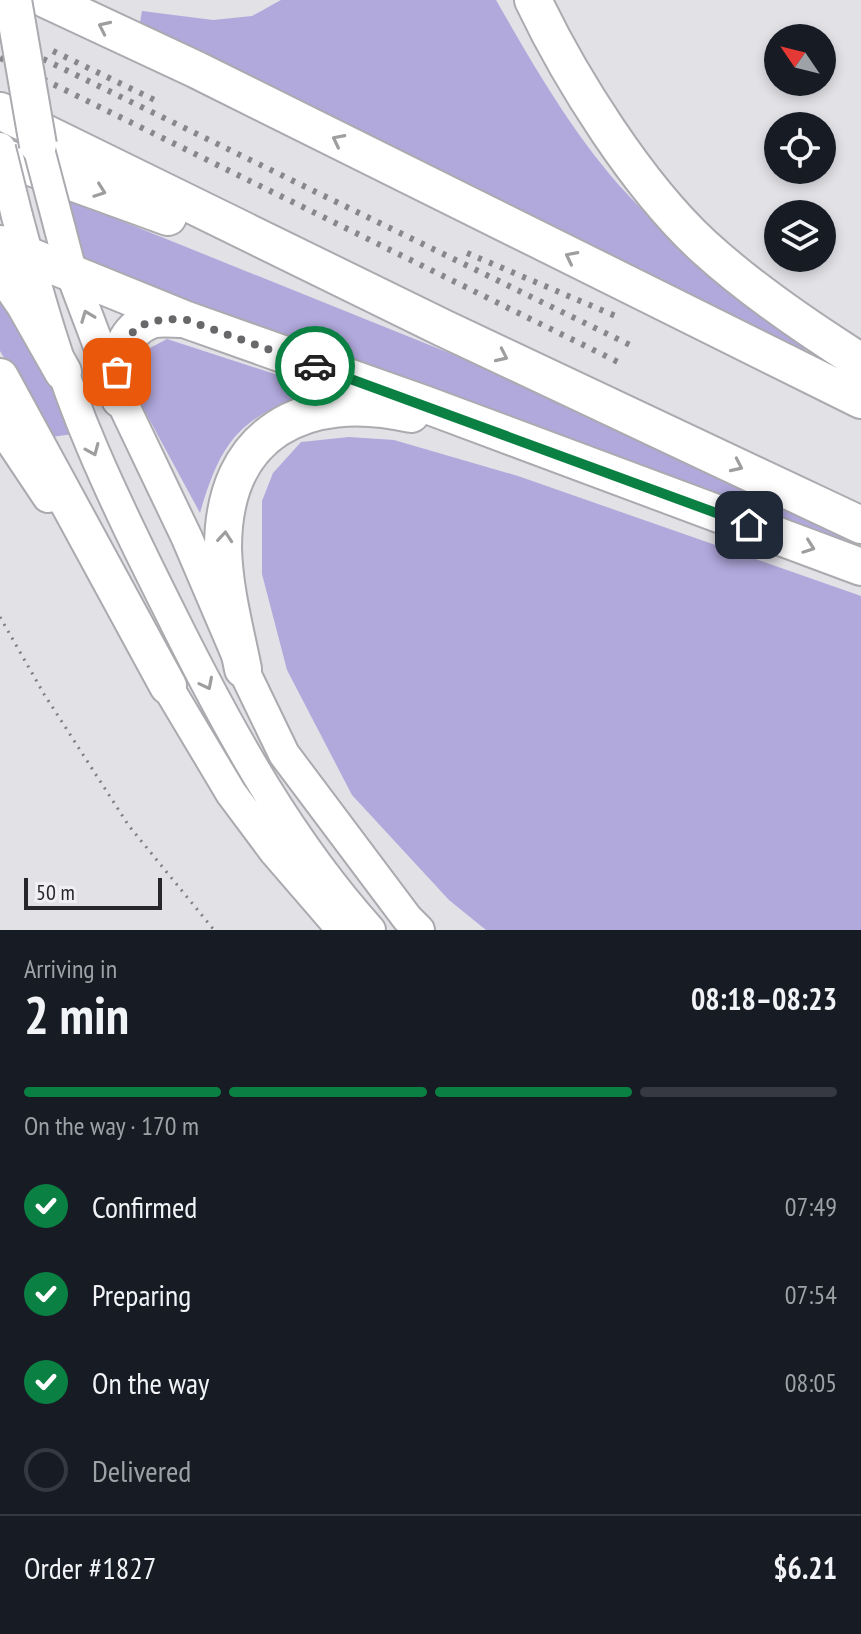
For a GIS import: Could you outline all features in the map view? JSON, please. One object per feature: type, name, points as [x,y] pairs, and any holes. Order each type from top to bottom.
[{"type":"highway","points":[[13,0],[38,145]]},
{"type":"highway","points":[[47,0],[197,70],[861,400]]},
{"type":"highway","points":[[514,0],[556,71],[604,141],[635,177],[703,246],[771,300],[861,362]]},
{"type":"highway","points":[[533,0],[577,80],[608,128],[638,171],[688,230]]},
{"type":"highway","points":[[0,111],[443,328],[861,525]]},
{"type":"highway","points":[[0,156],[152,211],[443,328]]},
{"type":"highway","points":[[11,246],[72,275],[184,319],[861,567]]},
{"type":"highway","points":[[11,246],[25,305],[63,372]]},
{"type":"highway","points":[[120,399],[117,372],[127,340],[151,320],[184,319]]},
{"type":"highway","points":[[0,377],[168,686]]},
{"type":"highway","points":[[243,669],[227,592],[223,547],[228,499],[243,463],[270,432],[287,421],[303,416],[350,408],[406,412],[524,441]]},
{"type":"main road","points":[[0,0],[72,275],[120,399],[187,538],[243,669],[284,754],[335,826],[419,930]]},
{"type":"main road","points":[[0,148],[11,246]]},
{"type":"main road","points":[[63,372],[92,447],[144,559],[254,772],[340,897],[370,930]]},
{"type":"main road","points":[[0,425],[168,686],[231,793],[275,852],[344,930]]},
{"type":"path","points":[[0,617],[44,694],[129,826],[214,930]]},
{"type":"shaded area","points":[[281,0],[496,0],[557,102],[609,174],[671,236],[810,340],[801,359],[139,28],[142,11],[213,20],[252,16]]},
{"type":"shaded area","points":[[67,199],[556,396],[849,532],[840,546],[84,269]]},
{"type":"shaded area","points":[[0,291],[48,377],[74,434],[51,437],[0,351]]},
{"type":"shaded area","points":[[167,339],[321,389],[273,409],[240,431],[218,464],[200,513],[135,393],[134,368],[148,349]]},
{"type":"shaded area","points":[[349,437],[394,440],[518,476],[861,596],[861,930],[486,930],[449,900],[352,795],[287,670],[262,574],[262,501],[273,473],[301,442]]},
{"type":"railway","points":[[0,38],[630,345]]},
{"type":"railway","points":[[53,51],[161,103]]},
{"type":"railway","points":[[0,58],[620,363]]},
{"type":"railway","points":[[467,253],[618,317]]},
{"type":"way so far","points":[[117,372],[127,340],[151,320],[162,319],[184,319],[315,366]]},
{"type":"route","points":[[315,366],[749,525]]}]
